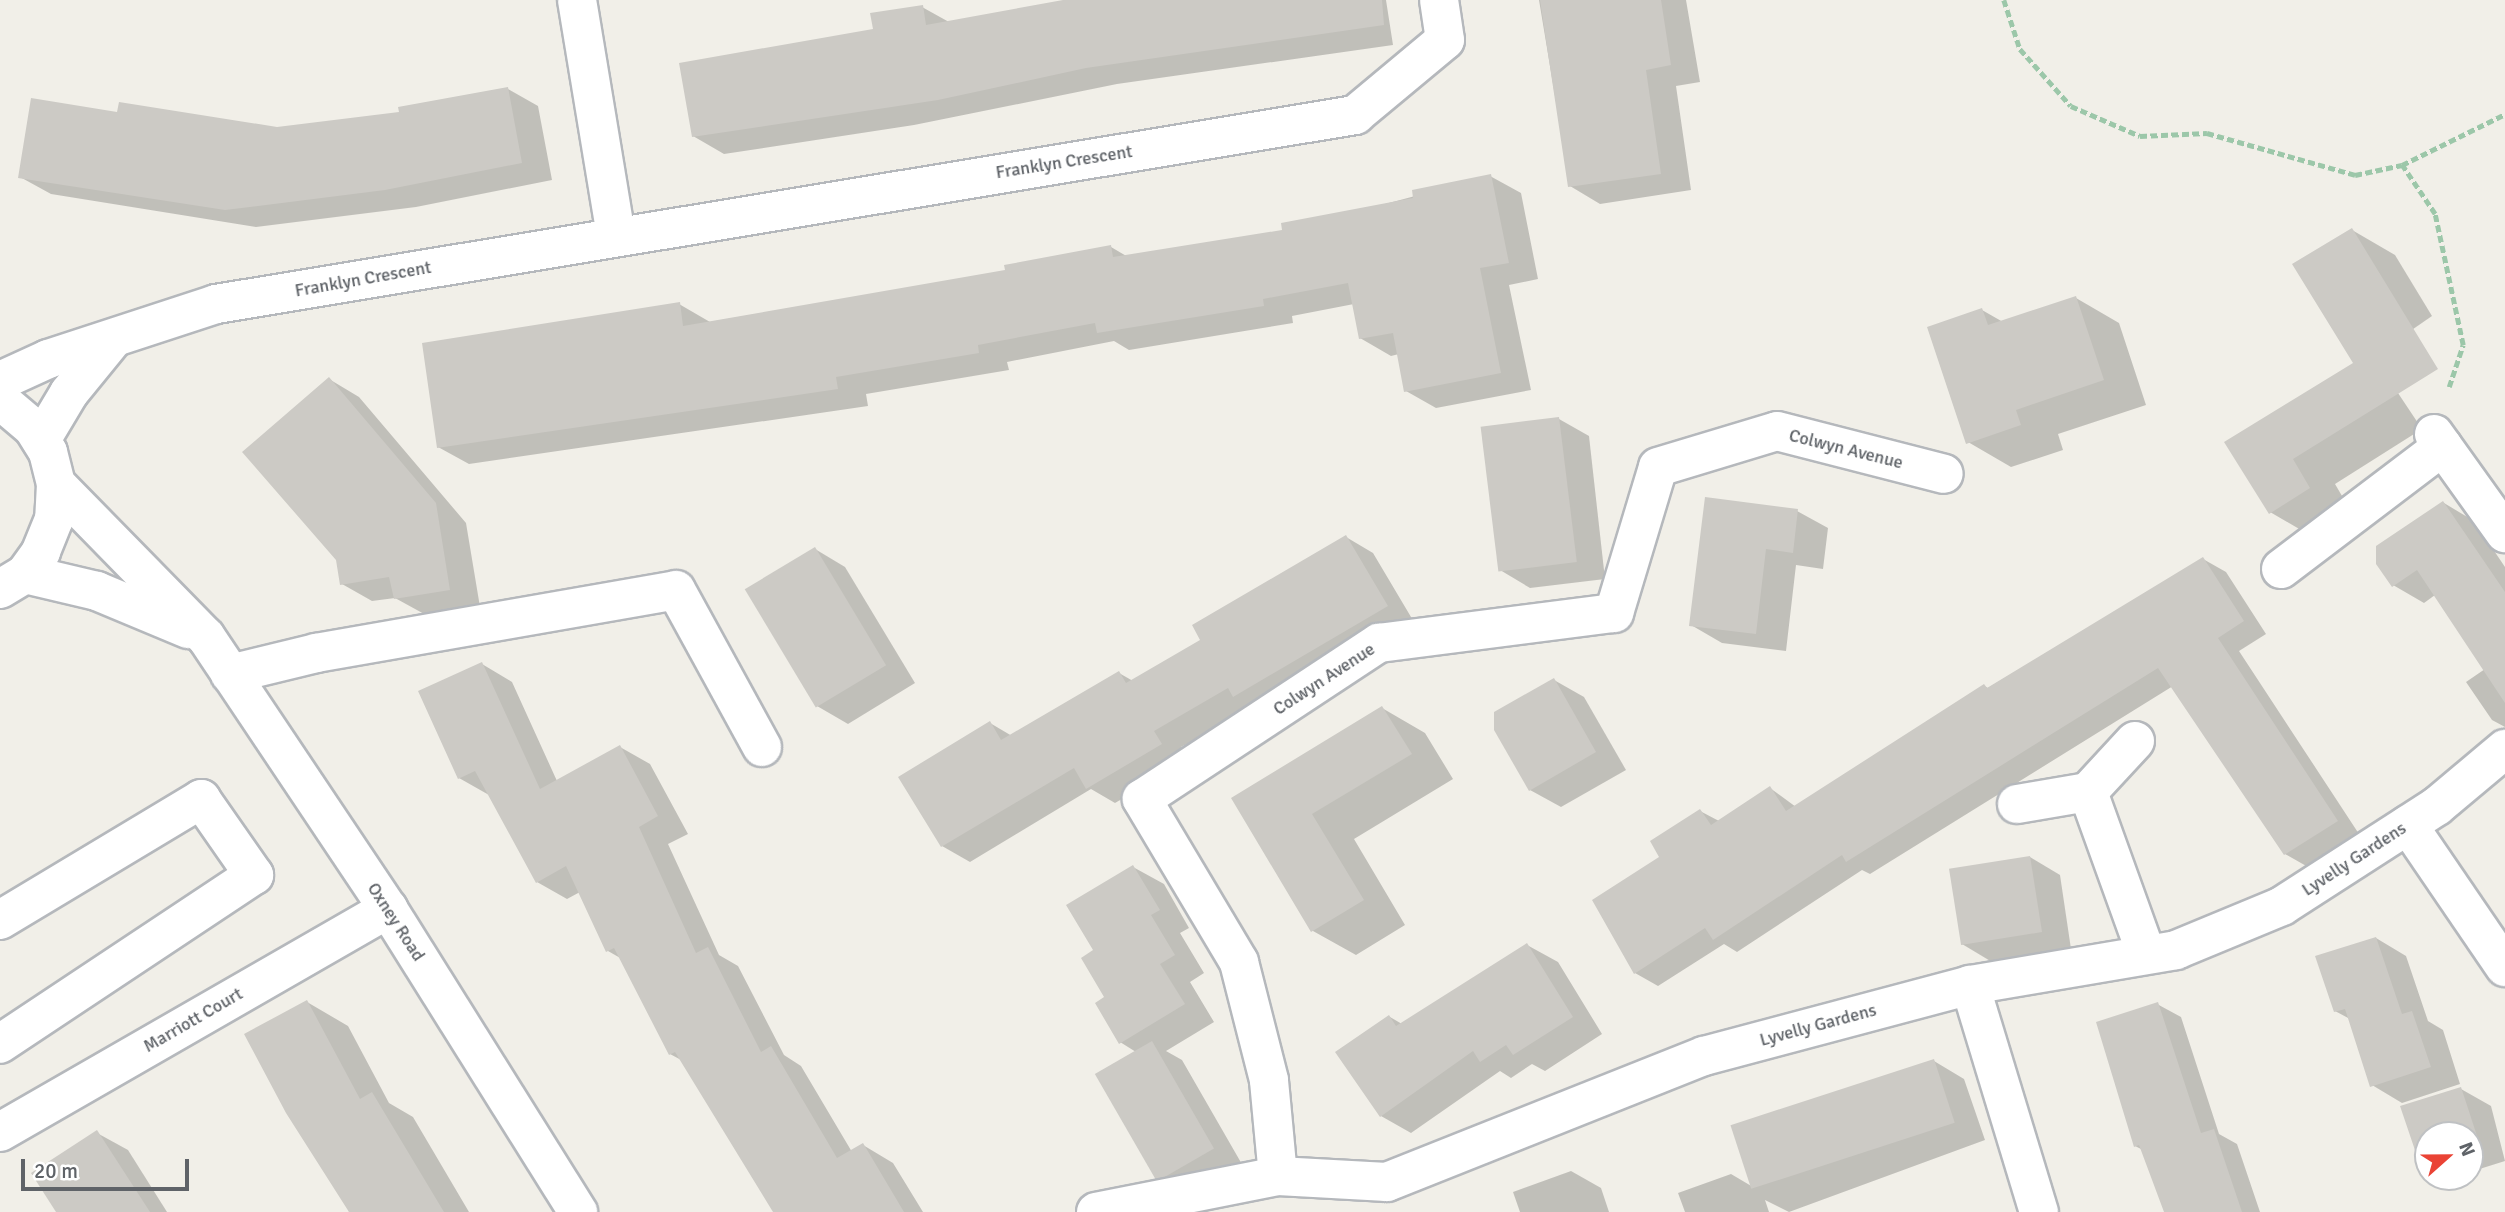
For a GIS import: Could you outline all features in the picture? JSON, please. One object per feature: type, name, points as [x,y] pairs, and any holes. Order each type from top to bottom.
[{"type":"street","points":[[577,0],[616,235]]},
{"type":"street","name":"Franklyn Crescent","points":[[0,381],[48,359],[216,304],[616,235],[1355,115],[1446,40],[1439,0]]},
{"type":"street","points":[[41,440],[69,393],[113,339]]},
{"type":"street","points":[[0,400],[13,407],[41,440],[56,484],[54,519],[13,582],[97,591],[206,637]]},
{"type":"street","name":"Colwyn Avenue","points":[[1278,1176],[1269,1080],[1239,962],[1142,799],[1379,643],[1614,613],[1658,467],[1777,431],[1944,474]]},
{"type":"street","points":[[2281,569],[2359,508],[2438,440],[2505,533]]},
{"type":"street","name":"Oxney Road","points":[[56,484],[206,637],[388,909],[578,1212]]},
{"type":"street","points":[[230,674],[316,653],[676,590],[762,747]]},
{"type":"street","points":[[2017,804],[2088,792],[2136,741]]},
{"type":"street","name":"Lyvelly Gardens","points":[[1096,1212],[1278,1176],[1392,1197],[1704,1056],[1970,985],[2176,950],[2282,906],[2408,825],[2505,750]]},
{"type":"street","points":[[2088,792],[2146,953]]},
{"type":"street","points":[[0,920],[201,799],[254,876],[0,1044]]},
{"type":"street","points":[[2408,825],[2505,967]]},
{"type":"street","name":"Marriott Court","points":[[0,1132],[388,909]]},
{"type":"street","points":[[1970,985],[2039,1212]]},
{"type":"path","points":[[2004,0],[2020,49],[2071,106],[2140,136],[2207,133],[2355,175],[2402,165],[2505,114]]},
{"type":"path","points":[[2402,165],[2435,214],[2463,345],[2438,440]]},
{"type":"building","points":[[1063,0],[1382,0],[1384,25],[1086,68],[938,100],[692,137],[679,63],[873,29],[870,13],[923,5],[926,25]]},
{"type":"building","points":[[1540,0],[1661,0],[1671,65],[1646,70],[1661,174],[1568,187]]},
{"type":"building","points":[[508,87],[522,163],[385,190],[225,210],[18,178],[31,98],[117,112],[119,102],[277,127],[399,112],[398,107]]},
{"type":"building","points":[[1491,174],[1509,263],[1480,268],[1501,373],[1404,392],[1393,333],[1359,339],[1348,283],[1263,299],[1264,306],[1097,333],[1095,323],[978,345],[979,353],[836,377],[838,389],[437,448],[422,343],[680,302],[683,326],[1005,270],[1004,265],[1111,245],[1113,257],[1282,230],[1281,223],[1413,198],[1412,190]]},
{"type":"building","points":[[2352,228],[2438,369],[2293,459],[2310,488],[2269,514],[2224,442],[2353,363],[2292,264]]},
{"type":"building","points":[[2076,296],[2104,380],[2016,410],[2021,425],[1966,444],[1927,327],[1982,308],[1988,325]]},
{"type":"building","points":[[329,377],[436,503],[450,590],[394,599],[389,577],[340,585],[336,560],[242,452]]},
{"type":"building","points":[[1559,417],[1577,562],[1498,572],[1481,427]]},
{"type":"building","points":[[1705,497],[1798,509],[1793,553],[1766,549],[1756,634],[1689,626]]},
{"type":"building","points":[[2443,501],[2505,592],[2505,703],[2417,570],[2392,587],[2376,564],[2376,546]]},
{"type":"building","points":[[1346,535],[1388,606],[1233,697],[1228,688],[1154,731],[1162,744],[1086,789],[1074,768],[941,847],[898,777],[990,721],[1001,740],[1119,671],[1126,683],[1200,640],[1192,625]]},
{"type":"building","points":[[815,547],[886,665],[816,708],[745,589]]},
{"type":"building","points":[[2203,557],[2244,621],[2218,638],[2338,821],[2284,855],[2158,668],[1846,862],[1842,855],[1713,940],[1705,928],[1634,974],[1592,900],[1659,857],[1650,841],[1700,809],[1711,825],[1770,786],[1786,811],[1984,684],[1987,688]]},
{"type":"building","points":[[482,662],[540,789],[620,745],[658,816],[639,827],[696,953],[708,947],[761,1052],[771,1046],[837,1158],[863,1143],[904,1212],[773,1212],[675,1052],[669,1055],[614,948],[606,952],[566,866],[536,883],[475,771],[458,779],[418,691]]},
{"type":"building","points":[[1554,678],[1596,752],[1529,791],[1494,730],[1494,712]]},
{"type":"building","points":[[1382,706],[1412,754],[1312,814],[1364,900],[1311,932],[1231,798]]},
{"type":"building","points":[[2030,856],[2042,932],[1961,945],[1949,869]]},
{"type":"building","points":[[1133,865],[1160,910],[1151,915],[1175,955],[1160,964],[1185,1004],[1119,1044],[1095,1003],[1104,997],[1081,958],[1093,950],[1066,905]]},
{"type":"building","points":[[2376,937],[2402,1014],[2412,1011],[2431,1067],[2370,1087],[2345,1009],[2334,1012],[2315,956]]},
{"type":"building","points":[[1527,943],[1573,1017],[1513,1055],[1506,1045],[1480,1062],[1473,1051],[1380,1117],[1335,1052],[1389,1015],[1396,1026]]},
{"type":"building","points":[[307,1000],[360,1099],[372,1092],[444,1212],[349,1212],[286,1113],[244,1034]]},
{"type":"building","points":[[2158,1002],[2201,1133],[2214,1129],[2242,1212],[2164,1212],[2139,1145],[2134,1147],[2096,1022]]},
{"type":"building","points":[[1152,1041],[1214,1148],[1157,1181],[1095,1074]]},
{"type":"building","points":[[1934,1059],[1955,1123],[1751,1189],[1730,1125]]},
{"type":"building","points":[[2461,1087],[2472,1121],[2414,1121],[2414,1147],[2400,1106]]},
{"type":"building","points":[[97,1130],[150,1212],[56,1212],[31,1173]]}]
